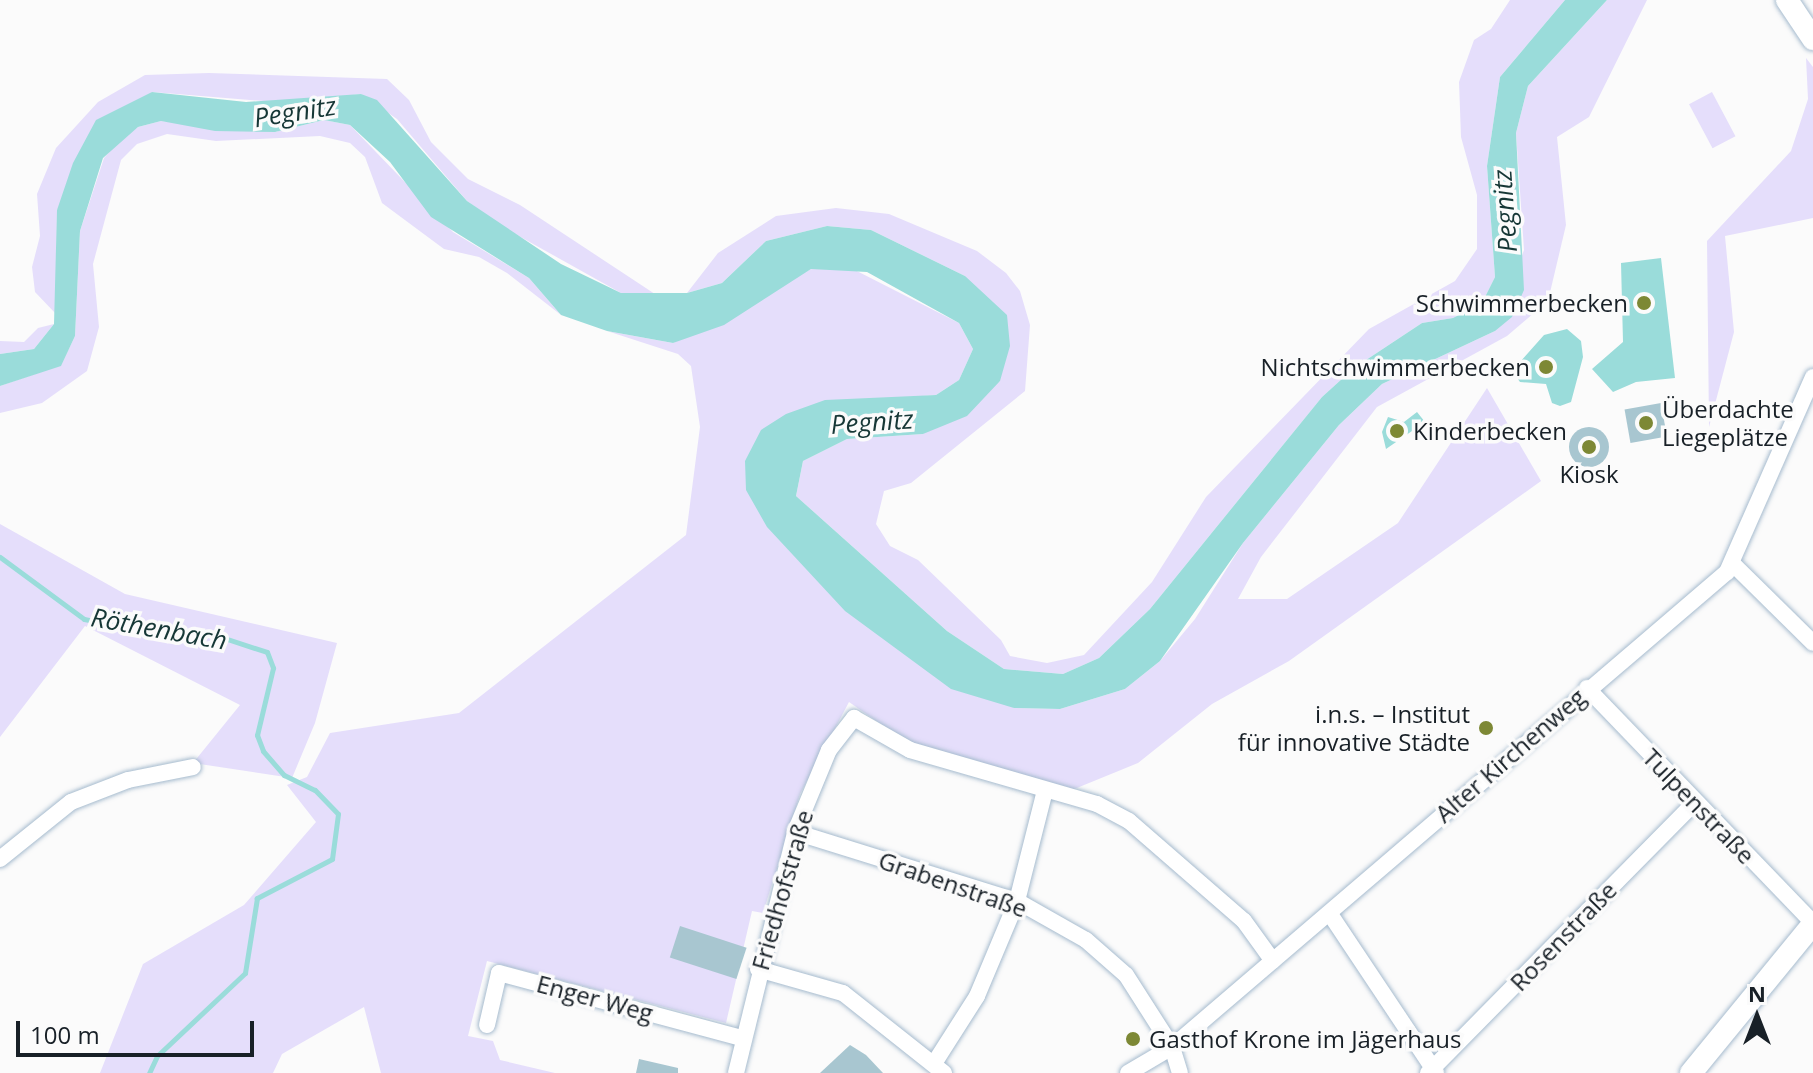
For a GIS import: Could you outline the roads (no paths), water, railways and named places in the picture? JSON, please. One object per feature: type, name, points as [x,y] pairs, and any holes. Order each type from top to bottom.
[{"type":"main road","points":[[1787,0],[1813,39]]},
{"type":"main road","points":[[1691,1073],[1813,924]]},
{"type":"street","name":"Alter Kirchenweg","points":[[1128,1073],[1172,1047],[1733,564],[1813,377]]},
{"type":"street","points":[[1733,564],[1813,643]]},
{"type":"street","name":"Tulpenstraße","points":[[1587,688],[1813,924]]},
{"type":"street","name":"Friedhofstraße","points":[[736,1073],[758,969],[795,832],[829,750],[854,718],[910,750],[1045,790]]},
{"type":"street","points":[[0,859],[71,802],[128,780],[193,767]]},
{"type":"street","points":[[758,969],[843,993],[939,1067],[977,996],[1017,901],[1045,790],[1097,804],[1129,821],[1244,921],[1273,961]]},
{"type":"street","name":"Rosenstraße","points":[[1432,1072],[1694,803]]},
{"type":"street","name":"Grabenstraße","points":[[795,832],[1017,901],[1086,940],[1126,975],[1172,1047],[1180,1073]]},
{"type":"street","points":[[1330,914],[1432,1072]]},
{"type":"street","name":"Enger Weg","points":[[487,1025],[499,973],[742,1038]]},
{"type":"water","name":"Pegnitz","points":[[1565,0],[1607,0],[1528,86],[1516,133],[1524,290],[1512,317],[1495,331],[1382,384],[1339,425],[1243,543],[1160,661],[1125,689],[1060,709],[1014,708],[951,689],[845,611],[767,527],[746,490],[745,461],[761,430],[786,414],[825,400],[936,395],[959,380],[973,349],[959,323],[867,272],[811,269],[724,325],[673,343],[607,331],[561,315],[529,278],[431,217],[390,162],[350,125],[324,120],[275,132],[215,131],[161,121],[138,127],[103,158],[80,231],[75,336],[61,366],[0,386],[0,354],[34,349],[54,324],[57,210],[73,163],[96,120],[152,92],[246,102],[361,94],[377,100],[467,201],[561,264],[621,293],[687,293],[722,283],[766,241],[827,226],[871,230],[965,276],[1007,315],[1010,346],[1000,381],[967,416],[923,434],[847,439],[803,461],[796,496],[947,631],[1004,669],[1063,674],[1099,658],[1150,609],[1322,397],[1354,368],[1422,323],[1453,318],[1482,303],[1495,277],[1487,166],[1500,77]]},
{"type":"water","name":"Schwimmerbecken","points":[[1661,258],[1675,378],[1636,382],[1613,392],[1592,369],[1623,342],[1621,263]]},
{"type":"water","name":"Nichtschwimmerbecken","points":[[1567,329],[1581,341],[1583,357],[1571,402],[1560,406],[1552,403],[1546,384],[1520,382],[1512,371],[1544,335]]},
{"type":"water","name":"Kinderbecken","points":[[1417,412],[1425,422],[1386,449],[1382,432],[1388,417],[1404,422]]},
{"type":"waterway","name":"Röthenbach","points":[[0,557],[84,619],[154,633],[206,632],[267,652],[273,668],[257,735],[263,751],[284,775],[315,790],[338,814],[332,859],[257,898],[245,973],[157,1056],[149,1073]]},
{"type":"place","name":"Schwimmerbecken","points":[[1644,303]]},
{"type":"place","name":"Nichtschwimmerbecken","points":[[1546,367]]},
{"type":"place","name":"Überdachte Liegeplätze","points":[[1646,423]]},
{"type":"place","name":"Kinderbecken","points":[[1397,431]]},
{"type":"place","name":"Kiosk","points":[[1589,447]]},
{"type":"place","name":"i.n.s. – Institut für innovative Städte","points":[[1486,728]]},
{"type":"place","name":"Gasthof Krone im Jägerhaus","points":[[1133,1039]]}]
